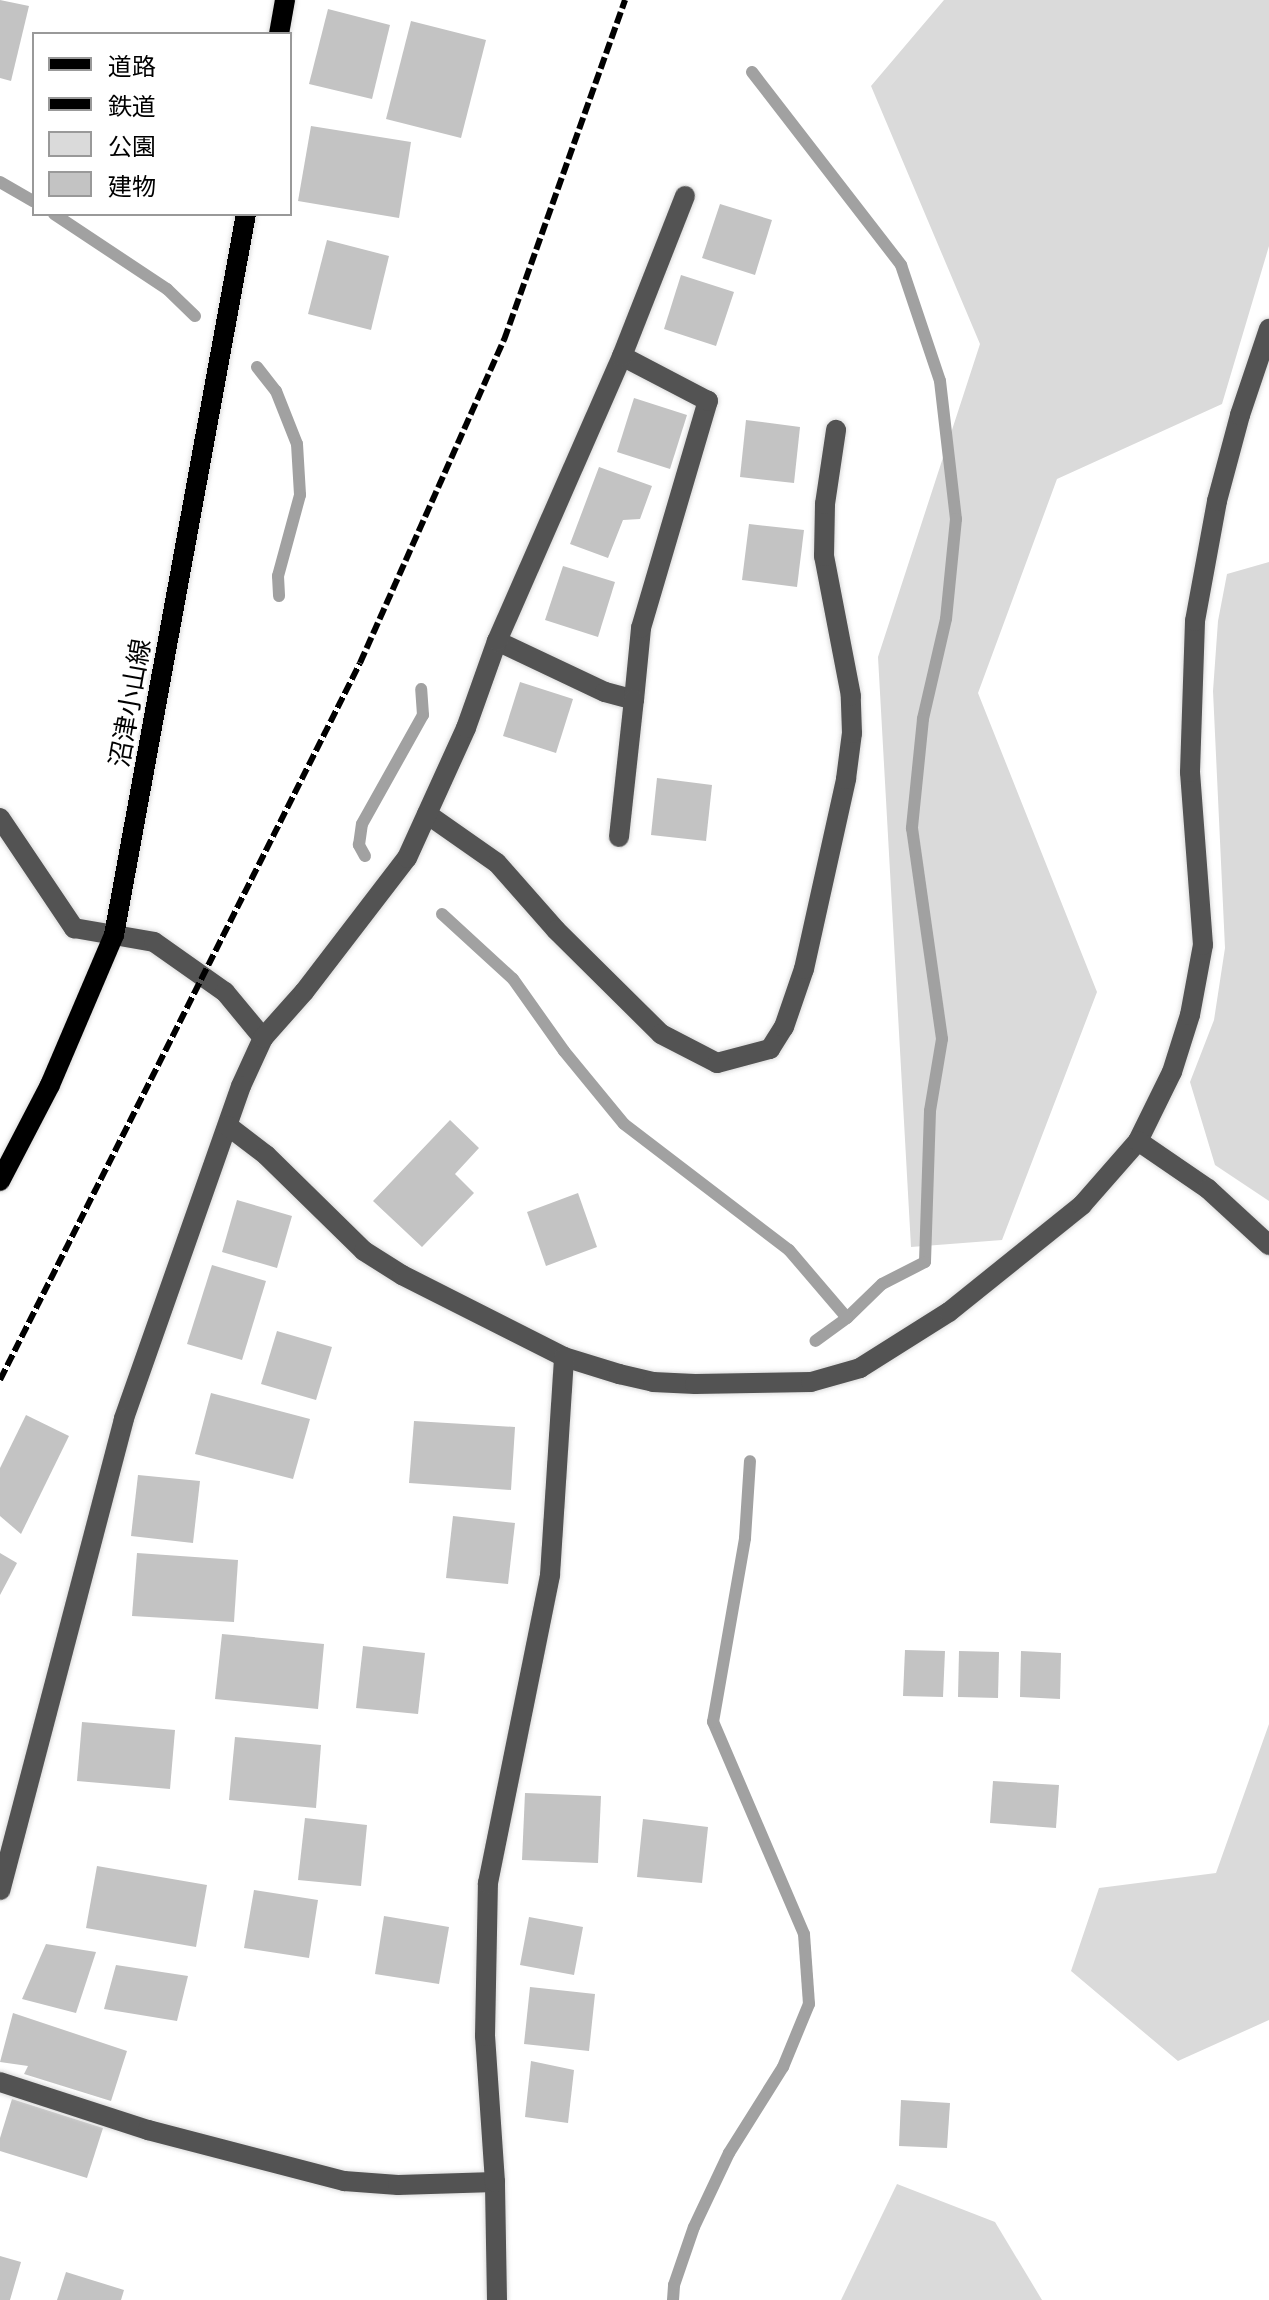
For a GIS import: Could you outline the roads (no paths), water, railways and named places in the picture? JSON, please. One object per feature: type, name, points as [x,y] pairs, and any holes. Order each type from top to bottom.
[{"type":"main road","points":[[279,32],[285,0]]},
{"type":"main road","name":"沼津小山線","points":[[0,1181],[50,1085],[114,935],[246,216]]},
{"type":"street","points":[[0,1890],[124,1419],[228,1126],[263,1038],[304,992],[407,858],[466,728],[497,641],[622,356],[685,196]]},
{"type":"street","points":[[228,1126],[266,1155],[364,1251],[402,1275],[564,1357],[653,1382],[811,1382],[860,1368],[949,1312],[1082,1205],[1138,1141],[1176,1058],[1190,1015],[1203,945],[1190,772],[1195,621],[1217,501],[1240,415],[1269,329]]},
{"type":"street","points":[[619,837],[641,628],[708,401],[622,356]]},
{"type":"street","points":[[427,814],[497,863],[556,930],[661,1034],[717,1063],[770,1049],[784,1027],[804,969],[846,779],[852,733],[851,696],[824,556],[825,504],[836,430]]},
{"type":"street","points":[[497,641],[605,692],[634,700]]},
{"type":"street","points":[[0,818],[74,928],[154,942],[225,992],[263,1038]]},
{"type":"street","points":[[1138,1141],[1208,1189],[1269,1245]]},
{"type":"street","points":[[497,2300],[495,2182],[485,2036],[488,1883],[550,1575],[564,1357]]},
{"type":"street","points":[[0,2082],[148,2130],[344,2181],[398,2185],[495,2182]]},
{"type":"waterway","points":[[752,72],[901,265],[940,381],[956,519],[946,619],[923,719],[912,828],[942,1039],[930,1111],[925,1262],[882,1284],[847,1318],[815,1341]]},
{"type":"waterway","points":[[0,182],[32,201]]},
{"type":"waterway","points":[[57,216],[167,289],[195,316]]},
{"type":"waterway","points":[[257,367],[276,391],[297,444],[300,495],[278,576],[279,596]]},
{"type":"waterway","points":[[365,856],[359,845],[362,824],[423,715],[421,689]]},
{"type":"waterway","points":[[442,914],[513,979],[564,1051],[624,1124],[789,1250],[847,1318]]},
{"type":"waterway","points":[[673,2300],[674,2285],[694,2227],[729,2153],[783,2067],[809,2004],[804,1934],[713,1722],[745,1538],[750,1461]]},
{"type":"railway","points":[[0,1380],[360,663],[504,340],[625,0]]}]
